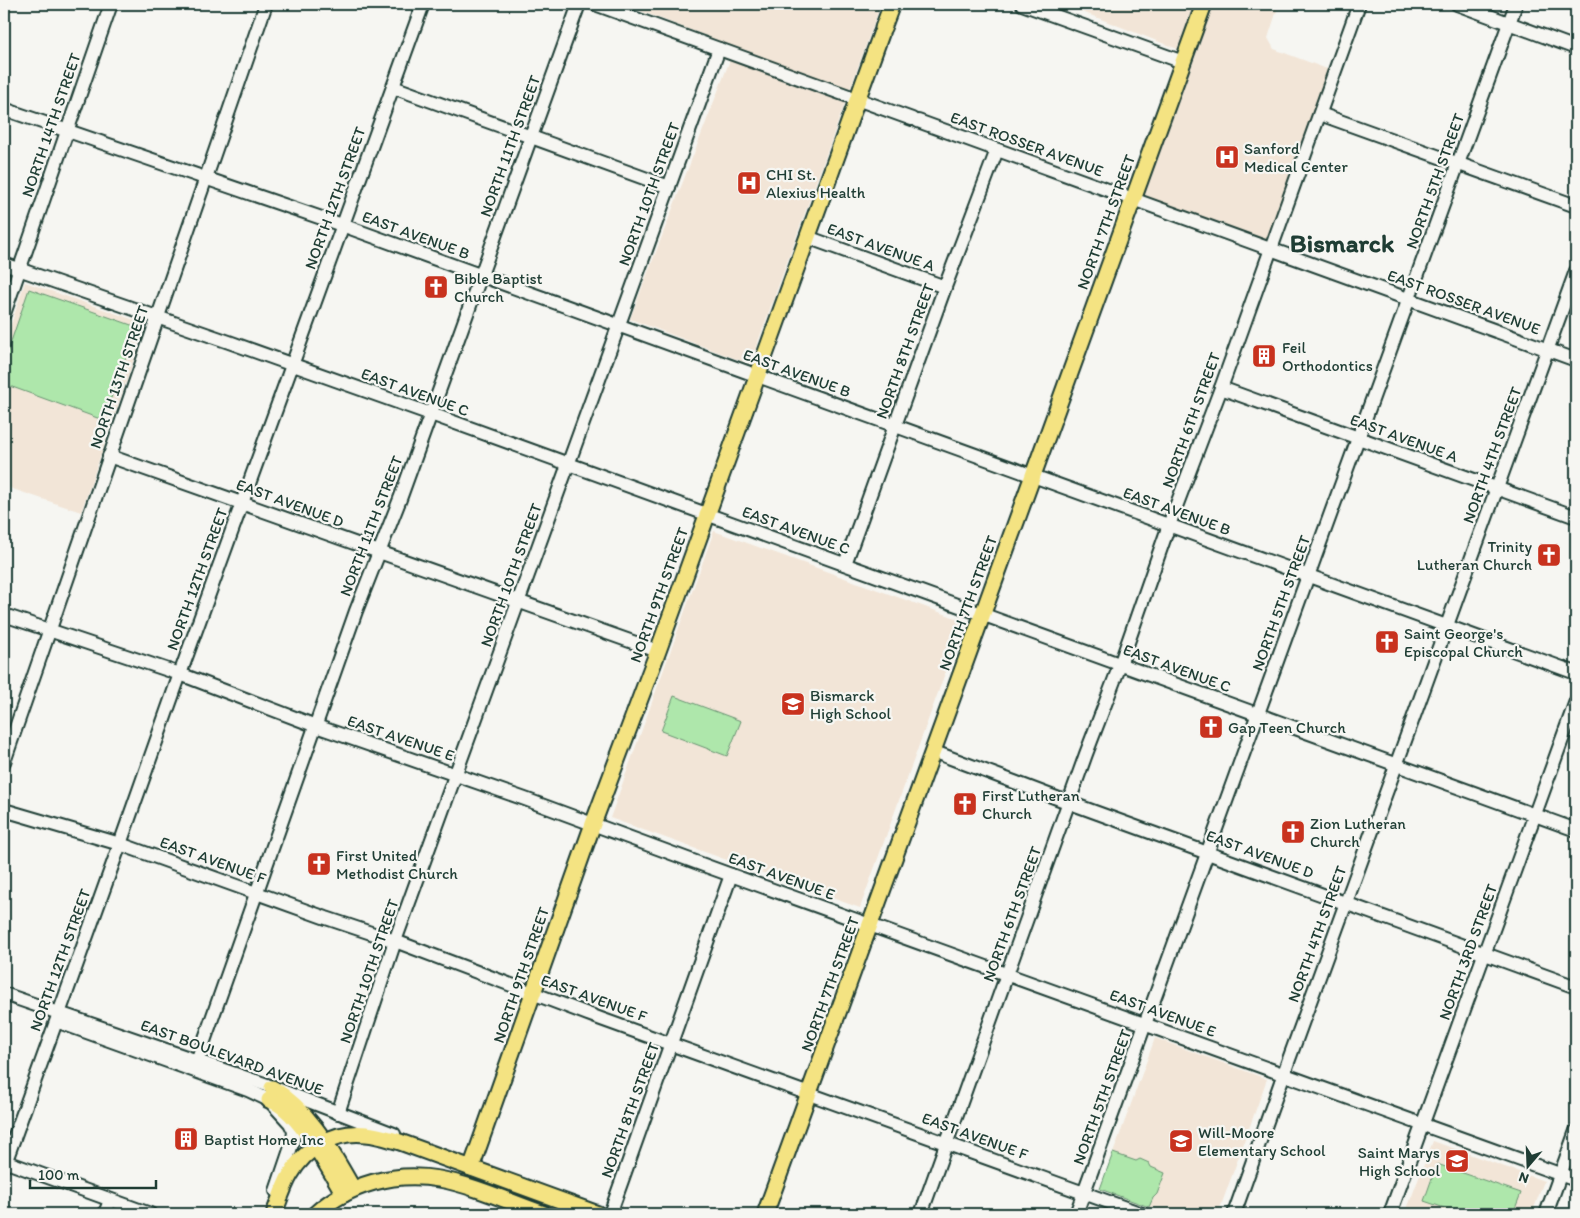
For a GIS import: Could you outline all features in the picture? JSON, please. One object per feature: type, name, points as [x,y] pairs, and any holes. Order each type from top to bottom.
[{"type":"main road","name":"NORTH 9TH STREET","points":[[471,1168],[593,824],[892,4]]},
{"type":"main road","name":"NORTH 7TH STREET","points":[[765,1214],[1204,4]]},
{"type":"main road","points":[[270,1094],[288,1098],[312,1123],[320,1144],[349,1192]]},
{"type":"main road","name":"EAST BOULEVARD AVENUE","points":[[320,1144],[343,1134],[359,1133],[374,1135],[598,1214]]},
{"type":"main road","points":[[274,1214],[290,1174],[304,1156],[320,1144]]},
{"type":"main road","points":[[471,1168],[483,1185],[506,1200]]},
{"type":"main road","points":[[315,1214],[330,1202],[349,1192],[384,1179],[421,1177],[450,1181],[544,1214]]},
{"type":"street","name":"NORTH 14TH STREET","points":[[4,314],[111,4]]},
{"type":"street","name":"NORTH 13TH STREET","points":[[4,762],[266,4]]},
{"type":"street","name":"NORTH 12TH STREET","points":[[4,1163],[423,4]]},
{"type":"street","name":"NORTH 11TH STREET","points":[[197,1061],[356,611],[431,414],[580,4]]},
{"type":"street","name":"EAST ROSSER AVENUE","points":[[594,4],[1576,360]]},
{"type":"street","points":[[1022,4],[1047,8],[1183,62]]},
{"type":"street","name":"NORTH 6TH STREET","points":[[921,1214],[1086,754],[1360,4]]},
{"type":"street","points":[[1457,4],[1576,48]]},
{"type":"street","name":"NORTH 5TH STREET","points":[[1076,1214],[1516,4]]},
{"type":"street","name":"NORTH 10TH STREET","points":[[338,1113],[395,941],[719,49]]},
{"type":"street","points":[[393,87],[669,187]]},
{"type":"street","name":"EAST AVENUE B","points":[[4,109],[342,225],[1576,673]]},
{"type":"street","points":[[1320,114],[1576,206]]},
{"type":"street","name":"NORTH 8TH STREET","points":[[845,564],[945,288],[998,150]]},
{"type":"street","name":"EAST AVENUE A","points":[[807,238],[945,288]]},
{"type":"street","name":"EAST AVENUE C","points":[[4,264],[431,414],[1576,830]]},
{"type":"street","name":"NORTH 4TH STREET","points":[[1234,1214],[1576,271]]},
{"type":"street","name":"EAST AVENUE A","points":[[1221,388],[1576,517]]},
{"type":"street","name":"EAST AVENUE D","points":[[109,456],[658,650]]},
{"type":"street","name":"EAST AVENUE E","points":[[4,615],[250,699],[316,726],[593,824],[1576,1180]]},
{"type":"street","name":"NORTH 3RD STREET","points":[[1390,1214],[1576,701]]},
{"type":"street","name":"EAST AVENUE D","points":[[932,751],[1576,987]]},
{"type":"street","name":"EAST AVENUE F","points":[[4,810],[120,844],[395,941],[671,1044],[1142,1214]]},
{"type":"street","name":"NORTH 8TH STREET","points":[[610,1214],[731,875]]},
{"type":"street","name":"EAST BOULEVARD AVENUE","points":[[4,994],[57,1017],[248,1090],[270,1094],[338,1113],[402,1137],[446,1159]]},
{"type":"street","name":"EAST BOULEVARD AVENUE","points":[[4,1002],[197,1061],[270,1094],[293,1127],[294,1136],[267,1214]]},
{"type":"street","points":[[1546,1214],[1576,1131]]},
{"type":"street","points":[[4,1163],[150,1214]]},
{"type":"street","points":[[105,1214],[110,1200]]},
{"type":"shaded area","name":"CHI St. Alexius Health","points":[[622,4],[881,4],[750,364],[630,319],[735,47]]},
{"type":"shaded area","name":"Sanford Medical Center","points":[[1062,4],[1279,4],[1268,38],[1274,49],[1335,72],[1271,250],[1133,200],[1193,55]]},
{"type":"shaded area","points":[[25,282],[146,324],[81,512],[4,486],[4,345]]},
{"type":"shaded area","name":"Bismarck High School","points":[[714,531],[964,621],[860,908],[610,818]]},
{"type":"shaded area","name":"Will-Moore Elementary School","points":[[1155,1038],[1267,1079],[1218,1214],[1168,1214],[1100,1189]]},
{"type":"shaded area","name":"Saint Marys High School","points":[[1433,1141],[1544,1181],[1532,1214],[1405,1214]]},
{"type":"green space","points":[[29,289],[137,327],[103,420],[4,384],[4,362]]},
{"type":"green space","points":[[674,696],[741,721],[727,756],[661,731]]},
{"type":"green space","points":[[1113,1153],[1136,1161],[1140,1159],[1149,1163],[1151,1167],[1165,1173],[1157,1194],[1149,1207],[1100,1189]]},
{"type":"green space","points":[[1437,1164],[1521,1193],[1513,1214],[1462,1214],[1424,1201]]},
{"type":"place","name":"Sanford Medical Center","points":[[1227,157]]},
{"type":"place","name":"CHI St. Alexius Health","points":[[749,183]]},
{"type":"place","name":"Bible Baptist Church","points":[[436,287]]},
{"type":"place","name":"Feil Orthodontics","points":[[1264,356]]},
{"type":"place","name":"Trinity Lutheran Church","points":[[1549,555]]},
{"type":"place","name":"Saint George's Episcopal Church","points":[[1387,642]]},
{"type":"place","name":"Bismarck High School","points":[[793,704]]},
{"type":"place","name":"Gap Teen Church","points":[[1211,727]]},
{"type":"place","name":"First Lutheran Church","points":[[965,804]]},
{"type":"place","name":"Zion Lutheran Church","points":[[1293,832]]},
{"type":"place","name":"First United Methodist Church","points":[[319,864]]},
{"type":"place","name":"Baptist Home Inc","points":[[186,1139]]},
{"type":"place","name":"Will-Moore Elementary School","points":[[1181,1141]]},
{"type":"place","name":"Saint Marys High School","points":[[1457,1161]]},
{"type":"district","name":"Bismarck","points":[[1342,243]]}]
